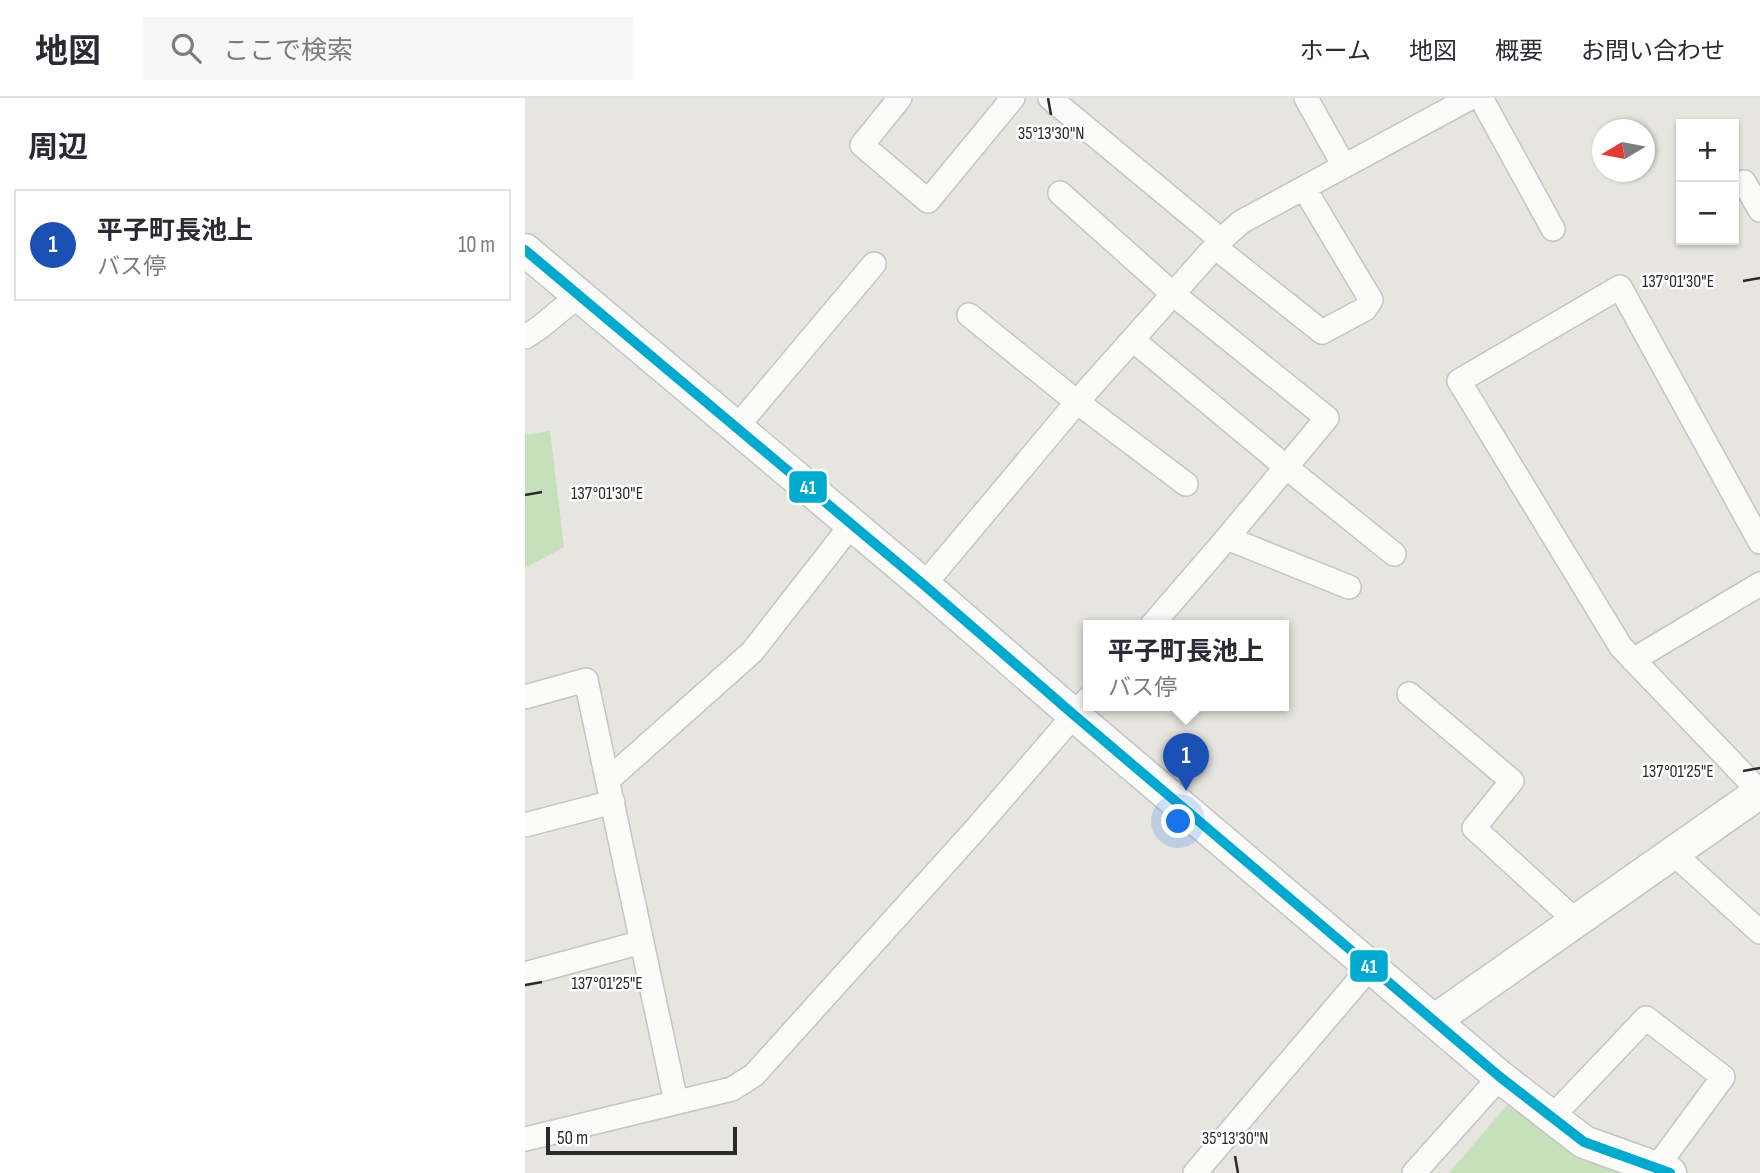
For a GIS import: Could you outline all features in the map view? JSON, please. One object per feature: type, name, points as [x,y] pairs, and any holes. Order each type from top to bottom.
[{"type":"street","points":[[900,98],[862,145],[927,201],[1013,98]]},
{"type":"street","points":[[1051,98],[1322,332],[1365,309],[1371,300],[1304,188]]},
{"type":"street","points":[[1306,98],[1344,166]]},
{"type":"street","points":[[924,585],[1077,402],[1218,243],[1241,222],[1469,98]]},
{"type":"street","points":[[1481,98],[1553,229]]},
{"type":"street","points":[[1744,182],[1760,209]]},
{"type":"street","points":[[1060,193],[1173,294],[1327,418],[1156,620]]},
{"type":"street","points":[[525,250],[924,585],[1081,707],[965,841],[754,1075],[732,1089],[525,1139]]},
{"type":"street","points":[[736,428],[874,264]]},
{"type":"street","points":[[1435,1020],[1760,792],[1621,647],[1459,381],[1620,287],[1760,542]]},
{"type":"street","points":[[525,337],[578,296]]},
{"type":"street","points":[[969,315],[1077,402],[1186,484]]},
{"type":"street","points":[[1133,340],[1394,554]]},
{"type":"street","points":[[525,825],[610,791],[752,652],[852,524]]},
{"type":"street","points":[[1227,538],[1349,587]]},
{"type":"street","points":[[1633,660],[1760,584]]},
{"type":"street","points":[[525,697],[586,680],[676,1102]]},
{"type":"street","points":[[1409,694],[1513,781],[1474,828],[1576,922]]},
{"type":"street","points":[[1085,711],[1371,966],[1500,1077],[1584,1142],[1663,1170],[1723,1077],[1646,1018],[1552,1116]]},
{"type":"street","points":[[1673,853],[1760,932]]},
{"type":"street","points":[[525,974],[642,942]]},
{"type":"street","points":[[1195,1173],[1371,966]]},
{"type":"street","points":[[1414,1173],[1500,1077]]},
{"type":"green space","points":[[550,431],[564,547],[525,568],[525,435]]},
{"type":"green space","points":[[1508,1104],[1576,1155],[1629,1173],[1449,1173]]},
{"type":"transit line","name":"41","points":[[525,250],[924,585],[1500,1077],[1584,1142],[1670,1173]]},
{"type":"place","name":"平子町長池上","points":[[1186,791]]}]
